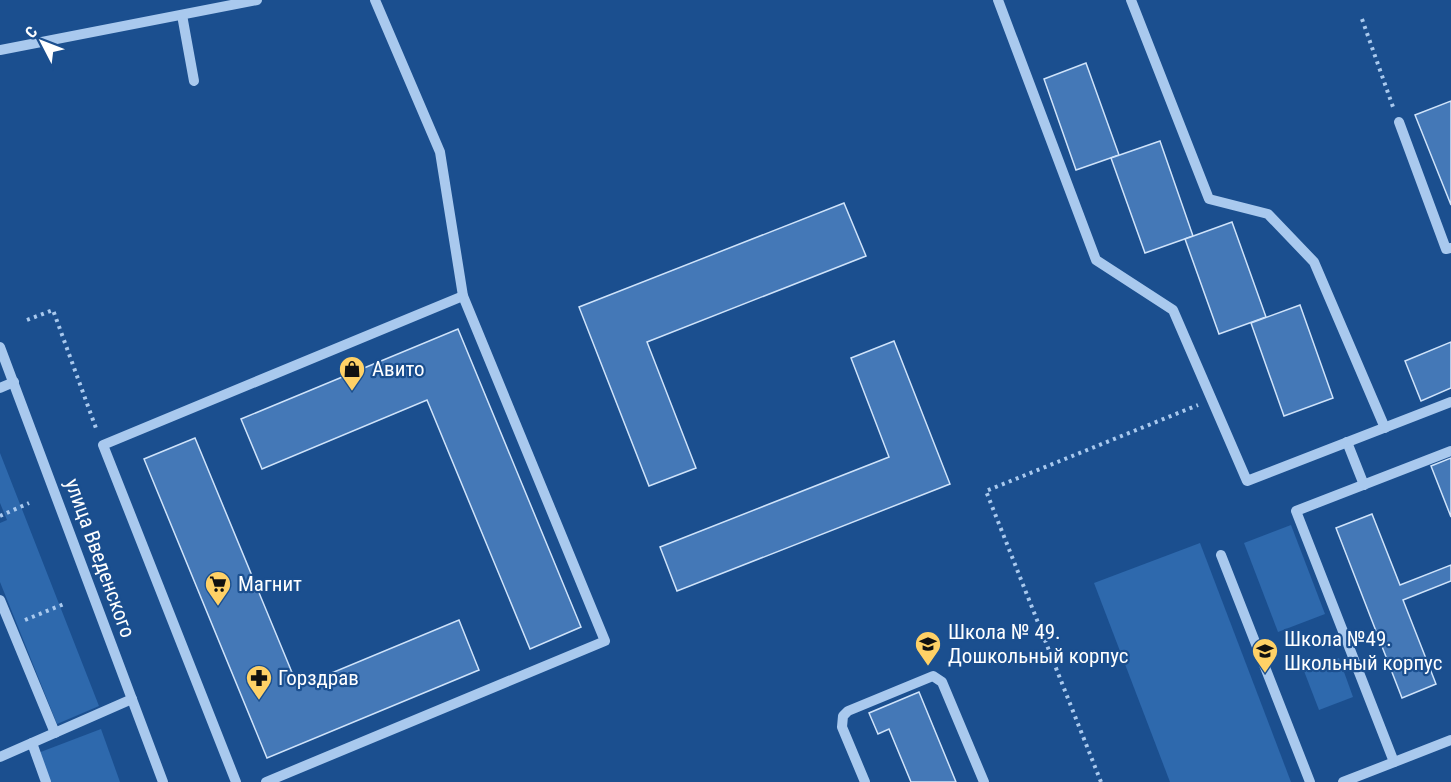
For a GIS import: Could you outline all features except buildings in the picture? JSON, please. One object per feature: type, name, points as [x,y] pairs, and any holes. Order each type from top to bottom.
[{"type":"street","points":[[0,50],[257,0]]},
{"type":"street","points":[[266,782],[606,641],[463,296],[440,152],[375,0]]},
{"type":"street","points":[[999,0],[1096,260],[1173,310],[1247,481],[1451,402]]},
{"type":"street","points":[[1131,0],[1209,199],[1268,214],[1314,262],[1385,428]]},
{"type":"street","points":[[182,15],[194,81]]},
{"type":"street","points":[[1399,122],[1446,249],[1451,248]]},
{"type":"street","points":[[236,782],[103,446],[463,296]]},
{"type":"street","name":"улица Введенского","points":[[0,348],[163,782]]},
{"type":"street","points":[[0,388],[14,382]]},
{"type":"street","points":[[1347,442],[1364,485]]},
{"type":"street","points":[[1394,762],[1296,512],[1451,450]]},
{"type":"street","points":[[1221,555],[1310,782]]},
{"type":"street","points":[[0,600],[54,733]]},
{"type":"street","points":[[865,782],[842,727],[843,716],[848,711],[933,676],[942,682],[984,782]]},
{"type":"street","points":[[0,757],[132,699]]},
{"type":"street","points":[[1343,782],[1451,740]]},
{"type":"street","points":[[32,743],[46,782]]},
{"type":"path","points":[[1362,19],[1399,122]]},
{"type":"path","points":[[27,320],[53,310],[103,446]]},
{"type":"path","points":[[1101,782],[986,491],[1212,399]]},
{"type":"path","points":[[0,516],[29,503]]},
{"type":"path","points":[[10,627],[63,604]]},
{"type":"shaded area","points":[[0,453],[99,706],[57,724],[0,582],[0,523],[7,520],[0,503]]},
{"type":"shaded area","points":[[1291,525],[1325,614],[1278,632],[1244,543]]},
{"type":"shaded area","points":[[1200,543],[1291,782],[1170,782],[1094,583]]},
{"type":"shaded area","points":[[1339,658],[1353,697],[1319,710],[1304,671]]},
{"type":"shaded area","points":[[101,729],[120,782],[49,782],[38,753]]},
{"type":"place","name":"Авито","points":[[352,392]]},
{"type":"place","name":"Магнит","points":[[218,607]]},
{"type":"place","name":"Школа № 49. Дошкольный корпус","points":[[928,667]]},
{"type":"place","name":"Школа №49. Школьный корпус","points":[[1265,674]]},
{"type":"place","name":"Горздрав","points":[[259,701]]}]
